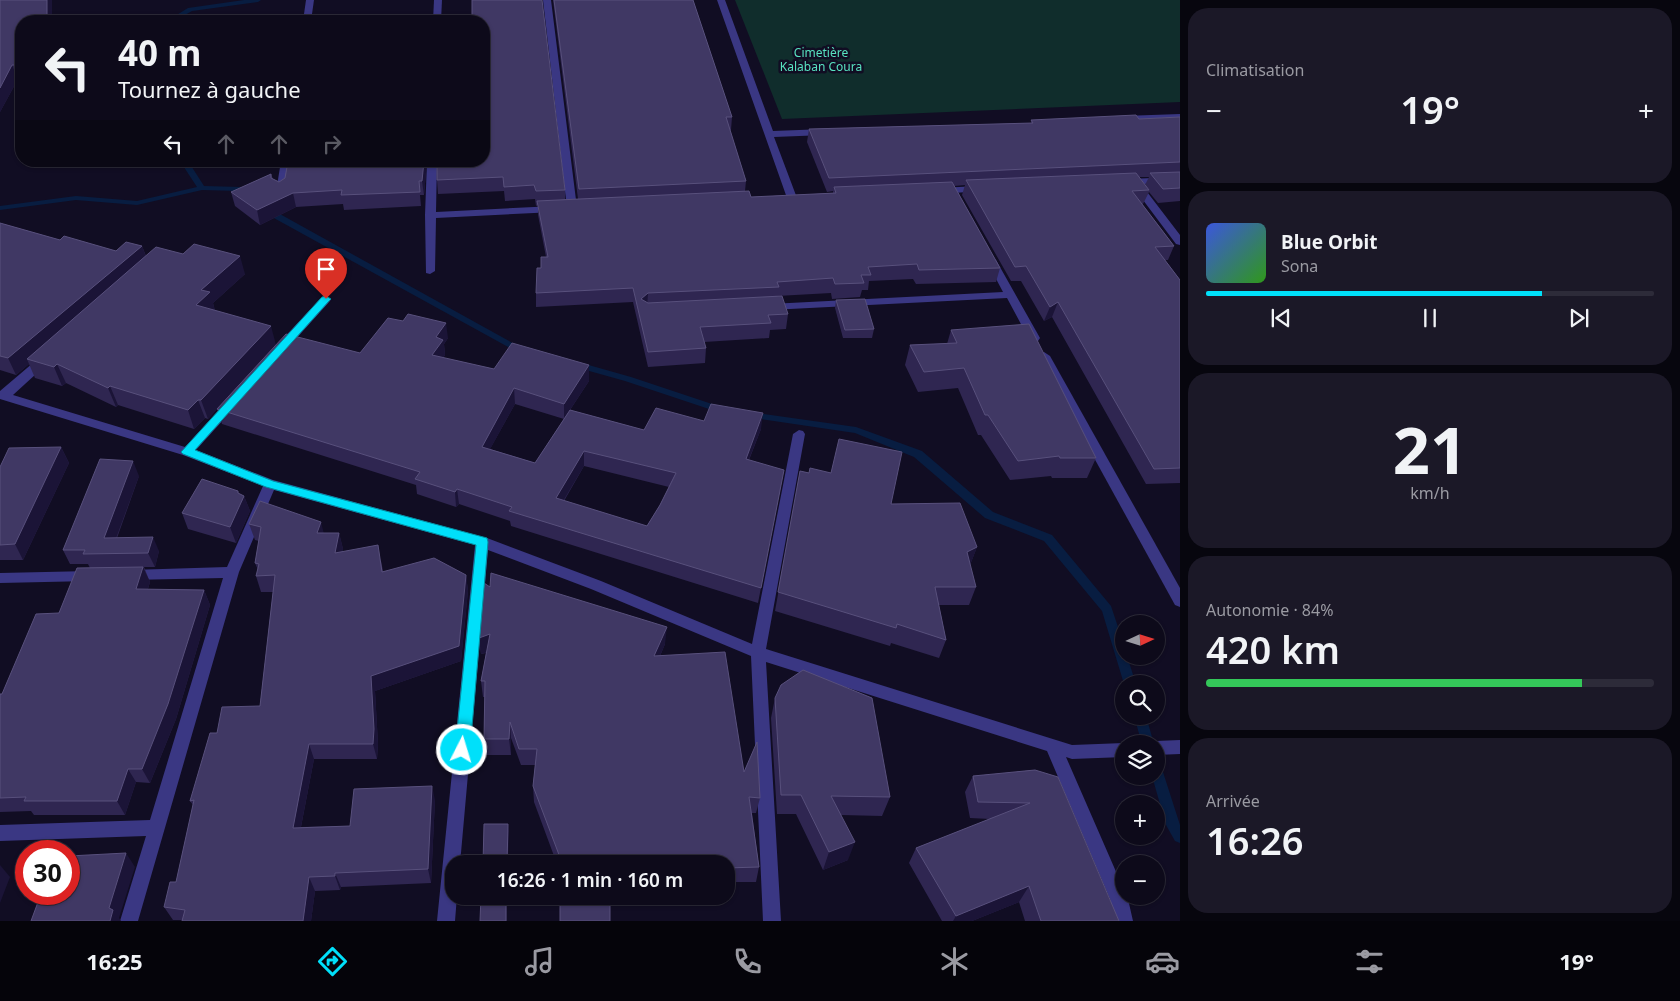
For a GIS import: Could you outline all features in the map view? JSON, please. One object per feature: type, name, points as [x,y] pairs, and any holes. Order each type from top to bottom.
[{"type":"street","points":[[308,15],[310,0]]},
{"type":"street","points":[[437,15],[438,0]]},
{"type":"street","points":[[430,214],[577,208],[547,0]]},
{"type":"street","points":[[721,0],[771,134],[792,198]]},
{"type":"street","points":[[1110,120],[1180,117]]},
{"type":"street","points":[[771,134],[831,132]]},
{"type":"street","points":[[281,192],[285,167]]},
{"type":"street","points":[[430,271],[432,167]]},
{"type":"street","points":[[1115,183],[1180,180]]},
{"type":"street","points":[[1134,182],[1180,242]]},
{"type":"street","points":[[924,192],[954,195],[990,189]]},
{"type":"street","points":[[986,252],[1180,601]]},
{"type":"street","points":[[755,307],[1010,295]]},
{"type":"street","points":[[273,357],[326,299]]},
{"type":"street","points":[[2,395],[56,350]]},
{"type":"street","points":[[187,452],[240,394]]},
{"type":"street","points":[[2,395],[187,452],[270,484],[482,542],[596,585],[758,653],[1072,752],[1115,750]]},
{"type":"street","points":[[772,921],[758,653],[799,434]]},
{"type":"street","points":[[129,921],[232,572],[252,530],[270,484]]},
{"type":"street","points":[[446,921],[482,542]]},
{"type":"street","points":[[0,578],[232,572]]},
{"type":"street","points":[[1053,746],[1119,899],[1124,921]]},
{"type":"street","points":[[1165,748],[1180,747]]},
{"type":"street","points":[[0,833],[158,828]]},
{"type":"green space","name":"Cimetière Kalaban Coura","points":[[735,0],[1180,0],[1180,102],[782,119]]},
{"type":"building","points":[[0,0],[47,0],[47,15],[15,15],[15,65],[12,65],[0,88]]},
{"type":"building","points":[[472,0],[542,0],[565,190],[536,191],[534,185],[504,187],[503,177],[437,180],[437,167],[490,167],[490,15],[472,15]]},
{"type":"building","points":[[554,0],[693,0],[732,117],[726,117],[746,181],[579,189]]},
{"type":"building","points":[[1136,115],[1139,119],[1180,117],[1180,162],[829,178],[809,129],[1033,123],[1031,120]]},
{"type":"building","points":[[287,167],[423,167],[422,181],[419,181],[420,192],[341,195],[342,190],[293,193],[257,210],[231,192],[271,174],[271,178],[279,182],[285,178]]},
{"type":"building","points":[[1180,172],[1180,188],[1163,189],[1150,173]]},
{"type":"building","points":[[1136,173],[1149,190],[1132,191],[1174,246],[1155,247],[1180,280],[1180,468],[1154,469],[1058,302],[1050,307],[1026,266],[1015,267],[966,180]]},
{"type":"building","points":[[952,182],[1000,268],[919,270],[917,264],[868,267],[871,275],[861,275],[864,283],[835,284],[833,278],[777,282],[779,287],[648,293],[641,299],[648,303],[782,296],[788,314],[768,315],[771,323],[700,327],[706,348],[648,352],[633,288],[536,293],[537,268],[541,268],[541,257],[548,257],[537,201],[749,191],[751,197],[836,193],[834,187]]},
{"type":"building","points":[[0,223],[60,240],[64,236],[116,251],[126,242],[142,246],[8,358],[0,356]]},
{"type":"building","points":[[194,244],[240,256],[201,290],[210,292],[196,305],[271,326],[201,400],[198,400],[188,410],[110,386],[108,388],[57,364],[54,367],[27,359],[156,247],[183,254]]},
{"type":"building","points":[[865,299],[874,329],[845,330],[836,300]]},
{"type":"building","points":[[408,314],[446,323],[436,337],[443,340],[432,355],[494,369],[512,343],[589,365],[564,404],[514,388],[482,447],[535,463],[570,410],[644,430],[656,408],[704,421],[711,404],[763,413],[746,459],[784,470],[761,588],[509,511],[512,507],[457,489],[455,492],[415,479],[420,472],[217,409],[286,334],[360,353],[388,318],[403,321]],"holes":[[[584,451],[676,473],[647,526],[556,498]]]},
{"type":"building","points":[[1029,324],[1096,458],[1060,458],[1059,456],[1018,461],[988,415],[985,415],[964,368],[924,372],[910,345],[957,343],[951,330]]},
{"type":"building","points":[[839,439],[902,452],[891,504],[960,503],[977,547],[967,552],[976,587],[935,587],[946,640],[897,624],[896,628],[778,592],[800,471],[809,473],[810,468],[831,473]]},
{"type":"building","points":[[61,447],[15,544],[0,545],[0,467],[9,448]]},
{"type":"building","points":[[100,459],[133,461],[104,538],[153,537],[148,553],[83,554],[85,550],[63,550]]},
{"type":"building","points":[[202,479],[238,491],[238,493],[244,496],[230,527],[182,513]]},
{"type":"building","points":[[260,501],[321,522],[317,533],[339,533],[335,553],[378,545],[382,572],[434,558],[466,575],[459,646],[371,676],[373,744],[309,744],[293,828],[350,826],[354,789],[432,786],[428,869],[335,873],[335,876],[309,877],[303,921],[182,921],[185,910],[164,907],[170,882],[176,882],[194,800],[190,801],[210,733],[217,733],[222,707],[260,706],[275,575],[256,576],[259,564],[255,563],[261,527],[249,524]]},
{"type":"building","points":[[143,567],[136,589],[204,590],[168,704],[142,769],[128,769],[117,801],[24,801],[26,797],[0,798],[0,694],[2,694],[36,614],[59,613],[77,568]]},
{"type":"building","points":[[491,573],[667,627],[654,656],[725,652],[744,772],[757,742],[760,798],[749,797],[759,867],[735,868],[735,855],[559,855],[533,786],[537,749],[519,749],[510,722],[509,739],[484,739],[485,681],[481,681],[490,634],[479,638],[484,583],[490,587]]},
{"type":"building","points":[[803,670],[872,698],[890,797],[831,796],[855,842],[829,852],[801,795],[781,795],[775,698],[781,685]]},
{"type":"building","points":[[1035,770],[1058,777],[1119,921],[1041,921],[1029,886],[956,916],[916,848],[1030,803],[978,802],[973,776]]},
{"type":"building","points":[[484,824],[508,824],[507,855],[483,855]]},
{"type":"building","points":[[126,853],[109,908],[113,910],[110,921],[31,921],[37,905],[80,905],[80,855]]},
{"type":"building","points":[[481,905],[506,905],[506,921],[480,921]]},
{"type":"building","points":[[560,905],[610,905],[610,921],[560,921]]},
{"type":"waterway","points":[[180,15],[190,9],[258,0]]},
{"type":"waterway","points":[[188,167],[202,188]]},
{"type":"waterway","points":[[0,208],[76,198],[137,203],[202,188]]},
{"type":"waterway","points":[[202,188],[241,189],[247,194]]},
{"type":"waterway","points":[[266,210],[522,351]]},
{"type":"waterway","points":[[578,365],[628,379],[721,410]]},
{"type":"waterway","points":[[750,415],[856,430],[918,454],[989,515],[1048,538],[1107,609],[1127,675]]},
{"type":"waterway","points":[[1143,725],[1145,735]]},
{"type":"waterway","points":[[1161,785],[1173,825],[1180,837]]},
{"type":"route","points":[[326,299],[187,452],[270,484],[482,542],[462,750]]}]
